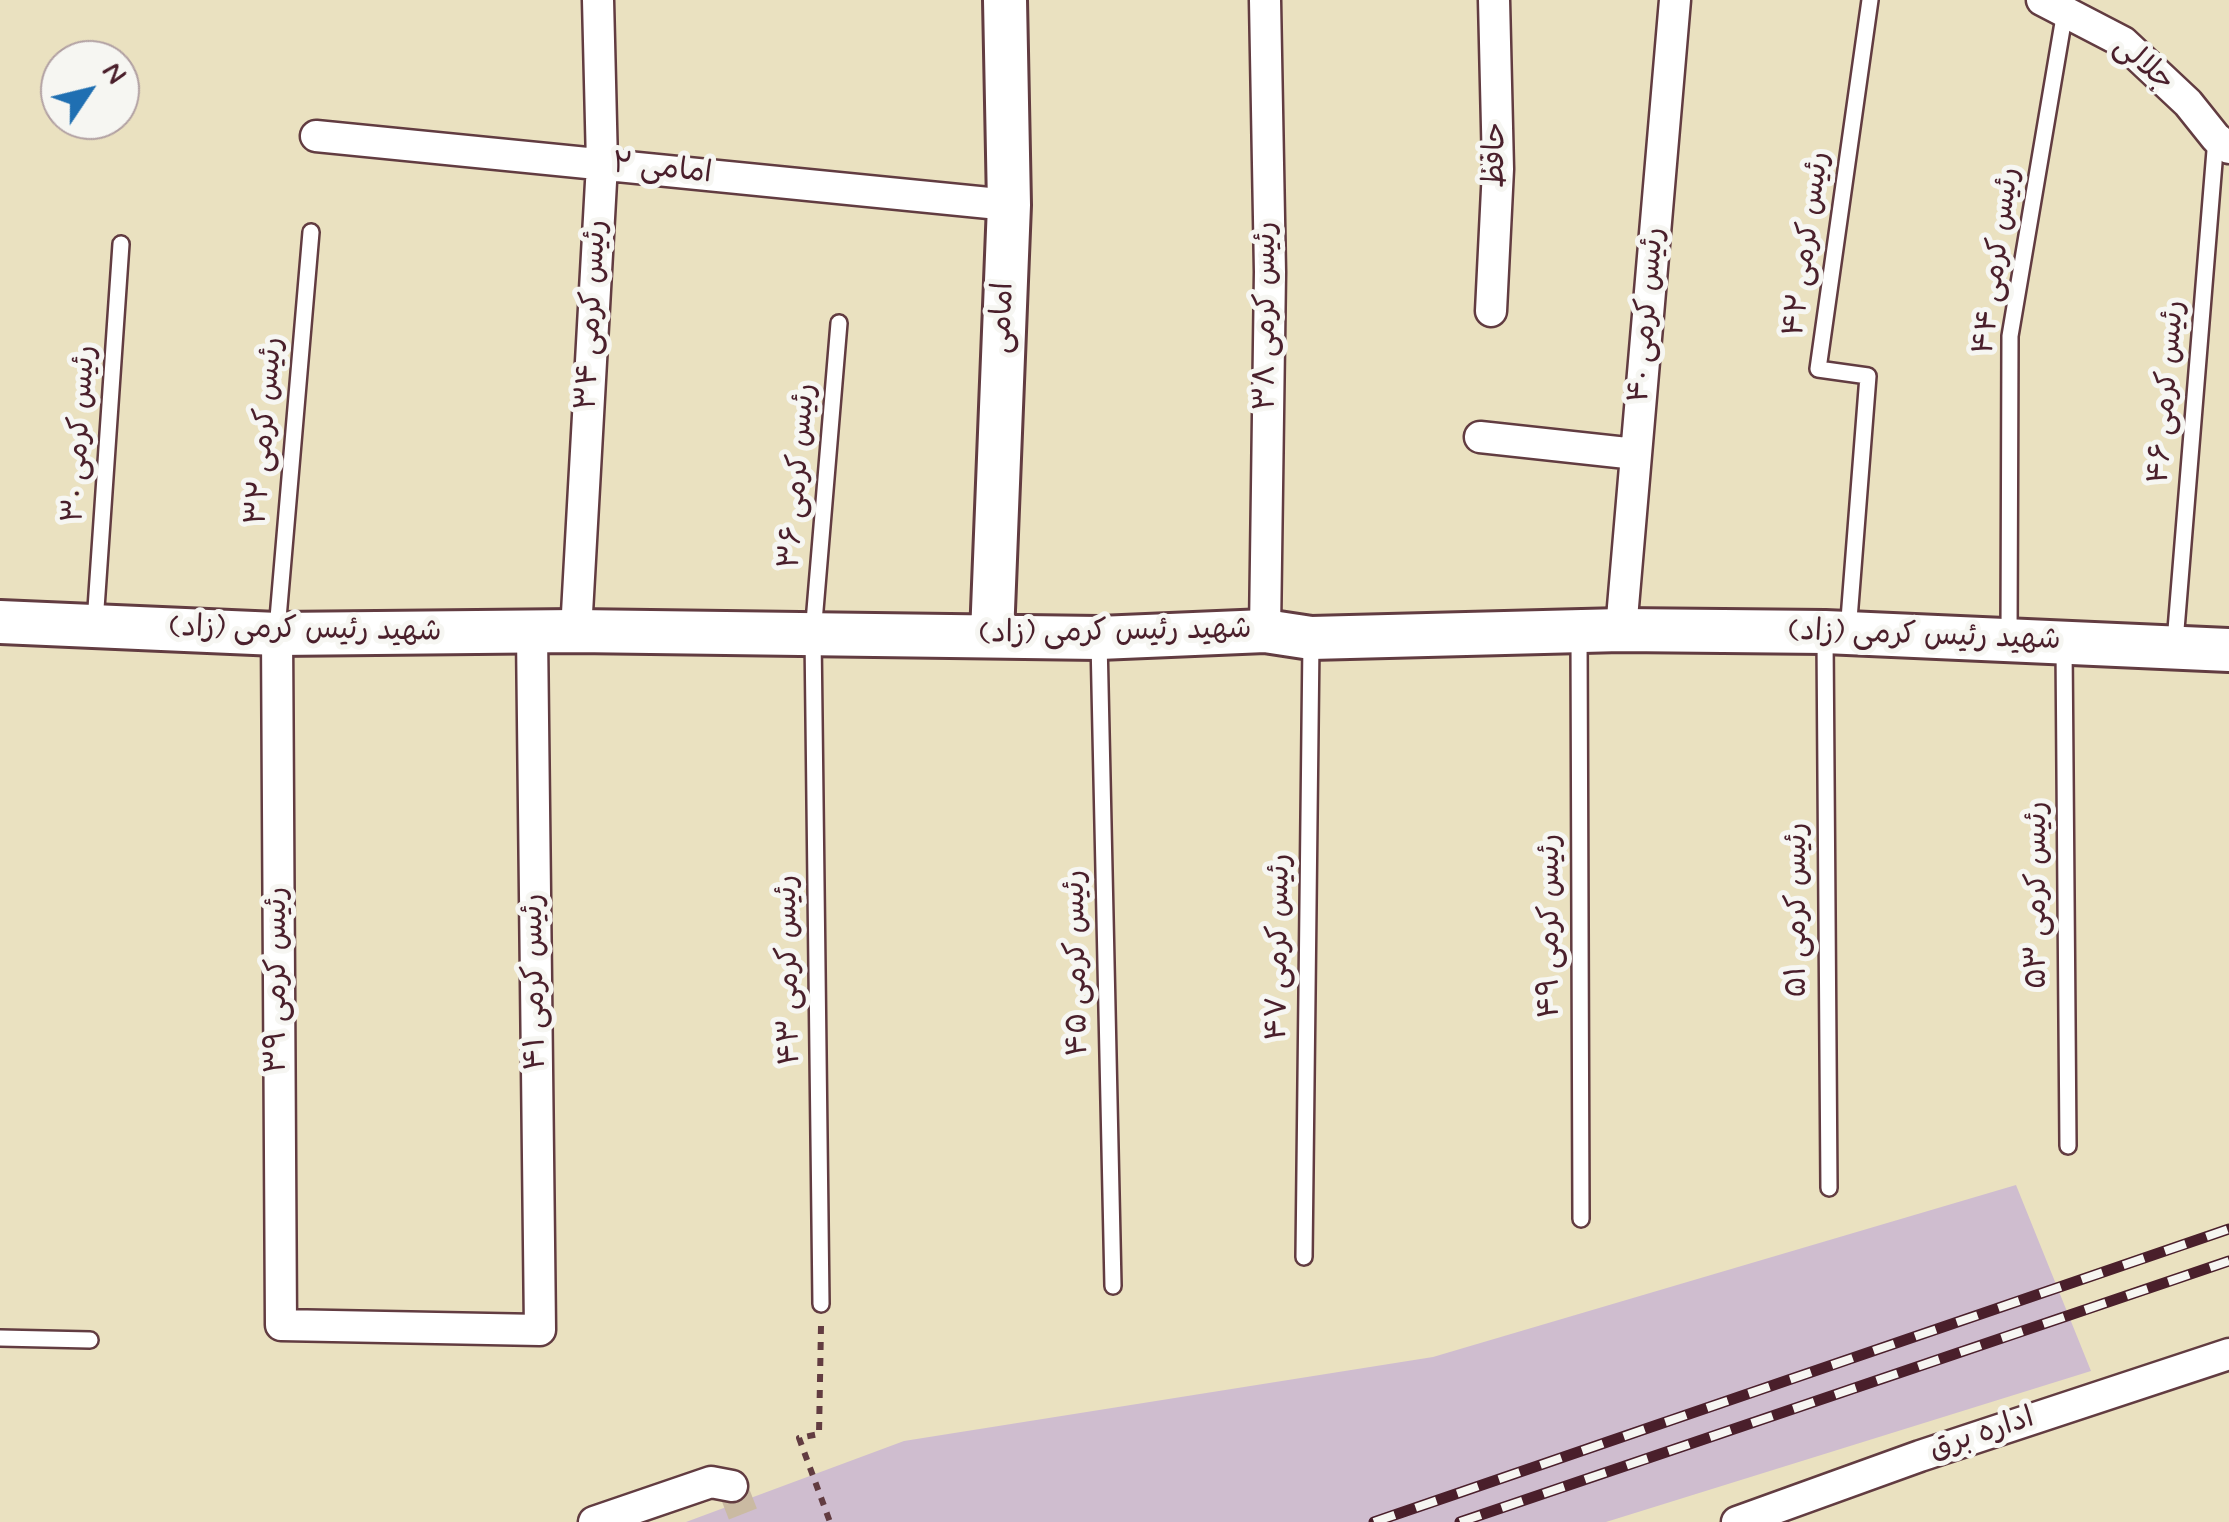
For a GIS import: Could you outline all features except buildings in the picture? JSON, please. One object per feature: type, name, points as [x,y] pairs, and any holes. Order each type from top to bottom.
[{"type":"main road","name":"امامی","points":[[992,635],[1009,205],[1005,0]]},
{"type":"main road","name":"شهید رئیس کرمی (زاد)","points":[[0,622],[277,634],[576,631],[1098,638],[1266,632],[1311,638],[1621,630],[1836,633],[2229,650]]},
{"type":"street","name":"رئیس کرمی ۳۴","points":[[576,631],[602,164],[598,0]]},
{"type":"street","name":"رئیس کرمی ۳۸","points":[[1265,0],[1270,272],[1266,632]]},
{"type":"street","name":"حافظ","points":[[1491,311],[1498,150],[1494,0]]},
{"type":"street","name":"رئیس کرمی ۴۰","points":[[1621,630],[1675,0]]},
{"type":"street","name":"جلالی","points":[[2054,5],[2123,42],[2188,104],[2222,143]]},
{"type":"street","name":"امامی ۲","points":[[316,136],[1009,205]]},
{"type":"street","points":[[1480,438],[1636,454]]},
{"type":"street","name":"رئیس کرمی ۴۱","points":[[281,1325],[540,1330],[532,633]]},
{"type":"street","name":"رئیس کرمی ۳۹","points":[[277,634],[281,1325]]},
{"type":"street","name":"اداره برق","points":[[1737,1522],[1920,1456],[2229,1354]]},
{"type":"street","points":[[594,1522],[721,1484]]},
{"type":"lane","name":"رئیس کرمی ۴۲","points":[[1836,633],[1868,376],[1818,370],[1870,0]]},
{"type":"lane","name":"رئیس کرمی ۴۴","points":[[2009,640],[2010,336],[2054,5]]},
{"type":"lane","name":"رئیس کرمی ۴۶","points":[[2174,650],[2222,143]]},
{"type":"lane","name":"رئیس کرمی ۳۲","points":[[277,634],[311,232]]},
{"type":"lane","name":"رئیس کرمی ۳۰","points":[[95,626],[122,244]]},
{"type":"lane","name":"رئیس کرمی ۳۶","points":[[814,634],[839,323]]},
{"type":"lane","name":"رئیس کرمی ۴۹","points":[[1578,632],[1581,1219]]},
{"type":"lane","name":"رئیس کرمی ۵۱","points":[[1828,1188],[1836,633]]},
{"type":"lane","name":"رئیس کرمی ۴۳","points":[[814,634],[821,1304]]},
{"type":"lane","name":"رئیس کرمی ۴۵","points":[[1098,638],[1113,1286]]},
{"type":"lane","name":"رئیس کرمی ۴۷","points":[[1304,1257],[1311,638]]},
{"type":"lane","name":"رئیس کرمی ۵۳","points":[[2064,642],[2068,1146]]},
{"type":"lane","points":[[0,1338],[90,1340]]},
{"type":"path","points":[[821,1304],[818,1434],[799,1438],[830,1522]]},
{"type":"shaded area","points":[[2016,1185],[2091,1371],[1606,1522],[686,1522],[904,1441],[1433,1357]]},
{"type":"tunnel","points":[[732,1486],[746,1522]]},
{"type":"railway","points":[[1374,1522],[2229,1229]]},
{"type":"railway","points":[[1460,1522],[2229,1261]]}]
